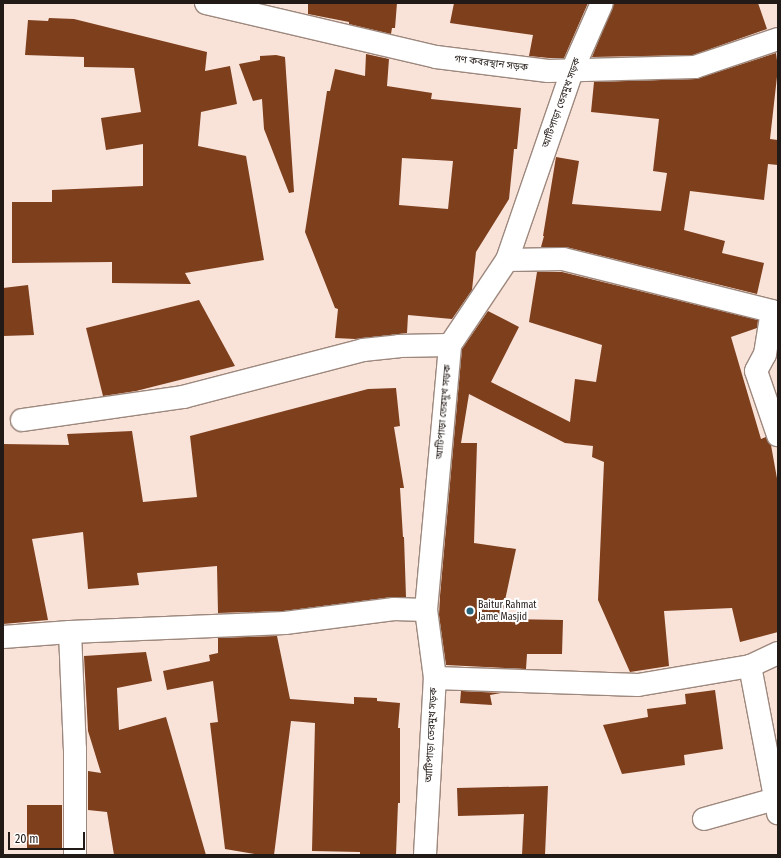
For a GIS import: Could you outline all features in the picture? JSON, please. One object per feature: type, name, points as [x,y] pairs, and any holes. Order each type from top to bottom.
[{"type":"street","name":"গণ কবরস্থান সড়ক","points":[[206,3],[436,57],[548,71],[695,67],[778,39]]},
{"type":"street","name":"আটিপাড়া তেরমুখ সড়ক","points":[[425,855],[435,678],[426,610],[450,345],[506,260],[572,71],[602,3]]},
{"type":"street","points":[[506,260],[562,259],[772,311],[765,354],[756,371],[778,434]]},
{"type":"street","points":[[22,420],[183,397],[363,350],[399,346],[450,345]]},
{"type":"street","points":[[3,637],[70,632],[285,623],[394,609],[426,610]]},
{"type":"street","points":[[70,632],[75,749],[75,855]]},
{"type":"street","points":[[435,678],[638,685],[750,666],[778,653]]},
{"type":"street","points":[[704,819],[776,806],[750,666]]},
{"type":"building","points":[[308,3],[397,3],[395,28],[392,28],[391,34],[349,24],[349,22],[308,14]]},
{"type":"building","points":[[454,3],[588,3],[564,58],[549,58],[529,56],[533,35],[450,23]]},
{"type":"building","points":[[614,3],[758,3],[767,29],[693,55],[592,57]]},
{"type":"building","points":[[49,18],[74,19],[207,52],[205,71],[230,66],[237,104],[201,112],[198,146],[246,156],[264,260],[185,273],[191,284],[112,283],[112,262],[12,263],[12,202],[52,202],[52,190],[143,186],[143,144],[106,150],[101,118],[141,112],[134,68],[84,67],[84,57],[25,55],[28,20],[48,21]]},
{"type":"building","points":[[776,53],[778,68],[770,139],[778,140],[778,165],[768,164],[764,200],[690,191],[684,230],[725,241],[722,253],[764,263],[757,294],[566,247],[541,247],[556,157],[579,161],[572,204],[661,211],[667,173],[653,171],[659,119],[591,112],[594,82],[696,79]]},
{"type":"building","points":[[366,54],[389,59],[387,86],[432,93],[431,99],[521,108],[517,149],[514,149],[509,199],[476,252],[472,290],[452,319],[408,315],[407,333],[355,339],[335,338],[338,309],[335,308],[305,232],[327,91],[330,91],[335,69],[365,76]],"holes":[[[402,158],[453,161],[448,209],[399,205]]]},
{"type":"building","points":[[276,55],[285,57],[294,192],[289,193],[264,129],[262,99],[253,101],[239,64],[260,60],[260,56]]},
{"type":"building","points":[[537,272],[562,272],[758,320],[757,328],[731,337],[761,439],[766,437],[771,445],[778,484],[778,632],[740,642],[732,608],[664,611],[669,666],[630,672],[598,600],[604,462],[592,457],[593,446],[565,443],[469,394],[461,443],[477,443],[474,543],[516,549],[501,619],[563,620],[562,654],[527,654],[526,669],[446,665],[439,615],[462,349],[488,311],[519,327],[491,382],[570,422],[575,379],[596,382],[602,345],[529,322]]},
{"type":"building","points":[[28,285],[34,335],[3,336],[3,288]]},
{"type":"building","points":[[199,300],[235,366],[136,391],[103,396],[86,328]]},
{"type":"building","points":[[396,388],[400,426],[394,427],[404,488],[400,488],[404,537],[406,597],[392,597],[284,611],[218,613],[217,566],[137,573],[139,585],[88,589],[83,532],[32,539],[48,620],[3,624],[3,444],[69,445],[67,434],[132,431],[143,502],[197,497],[190,436],[368,389]]},
{"type":"building","points":[[277,636],[290,699],[354,704],[354,697],[377,698],[377,701],[400,703],[398,728],[400,728],[400,803],[398,803],[396,855],[360,855],[360,852],[312,851],[315,723],[291,721],[274,855],[260,855],[225,849],[210,723],[218,722],[213,681],[167,690],[163,671],[210,661],[209,655],[218,653],[218,638]]},
{"type":"building","points":[[146,652],[152,681],[117,688],[119,730],[166,717],[206,855],[114,855],[107,812],[88,810],[88,771],[101,773],[88,731],[84,656]]},
{"type":"building","points":[[715,690],[723,749],[684,755],[685,765],[622,774],[603,725],[648,717],[647,709],[686,704],[685,694]]},
{"type":"building","points":[[461,691],[501,693],[490,695],[492,705],[460,703]]},
{"type":"building","points":[[548,786],[545,855],[522,855],[524,814],[458,816],[457,788]]},
{"type":"building","points":[[27,805],[62,805],[62,848],[27,848]]},
{"type":"place","name":"Baitur Rahmat Jame Masjid","points":[[470,611]]}]
